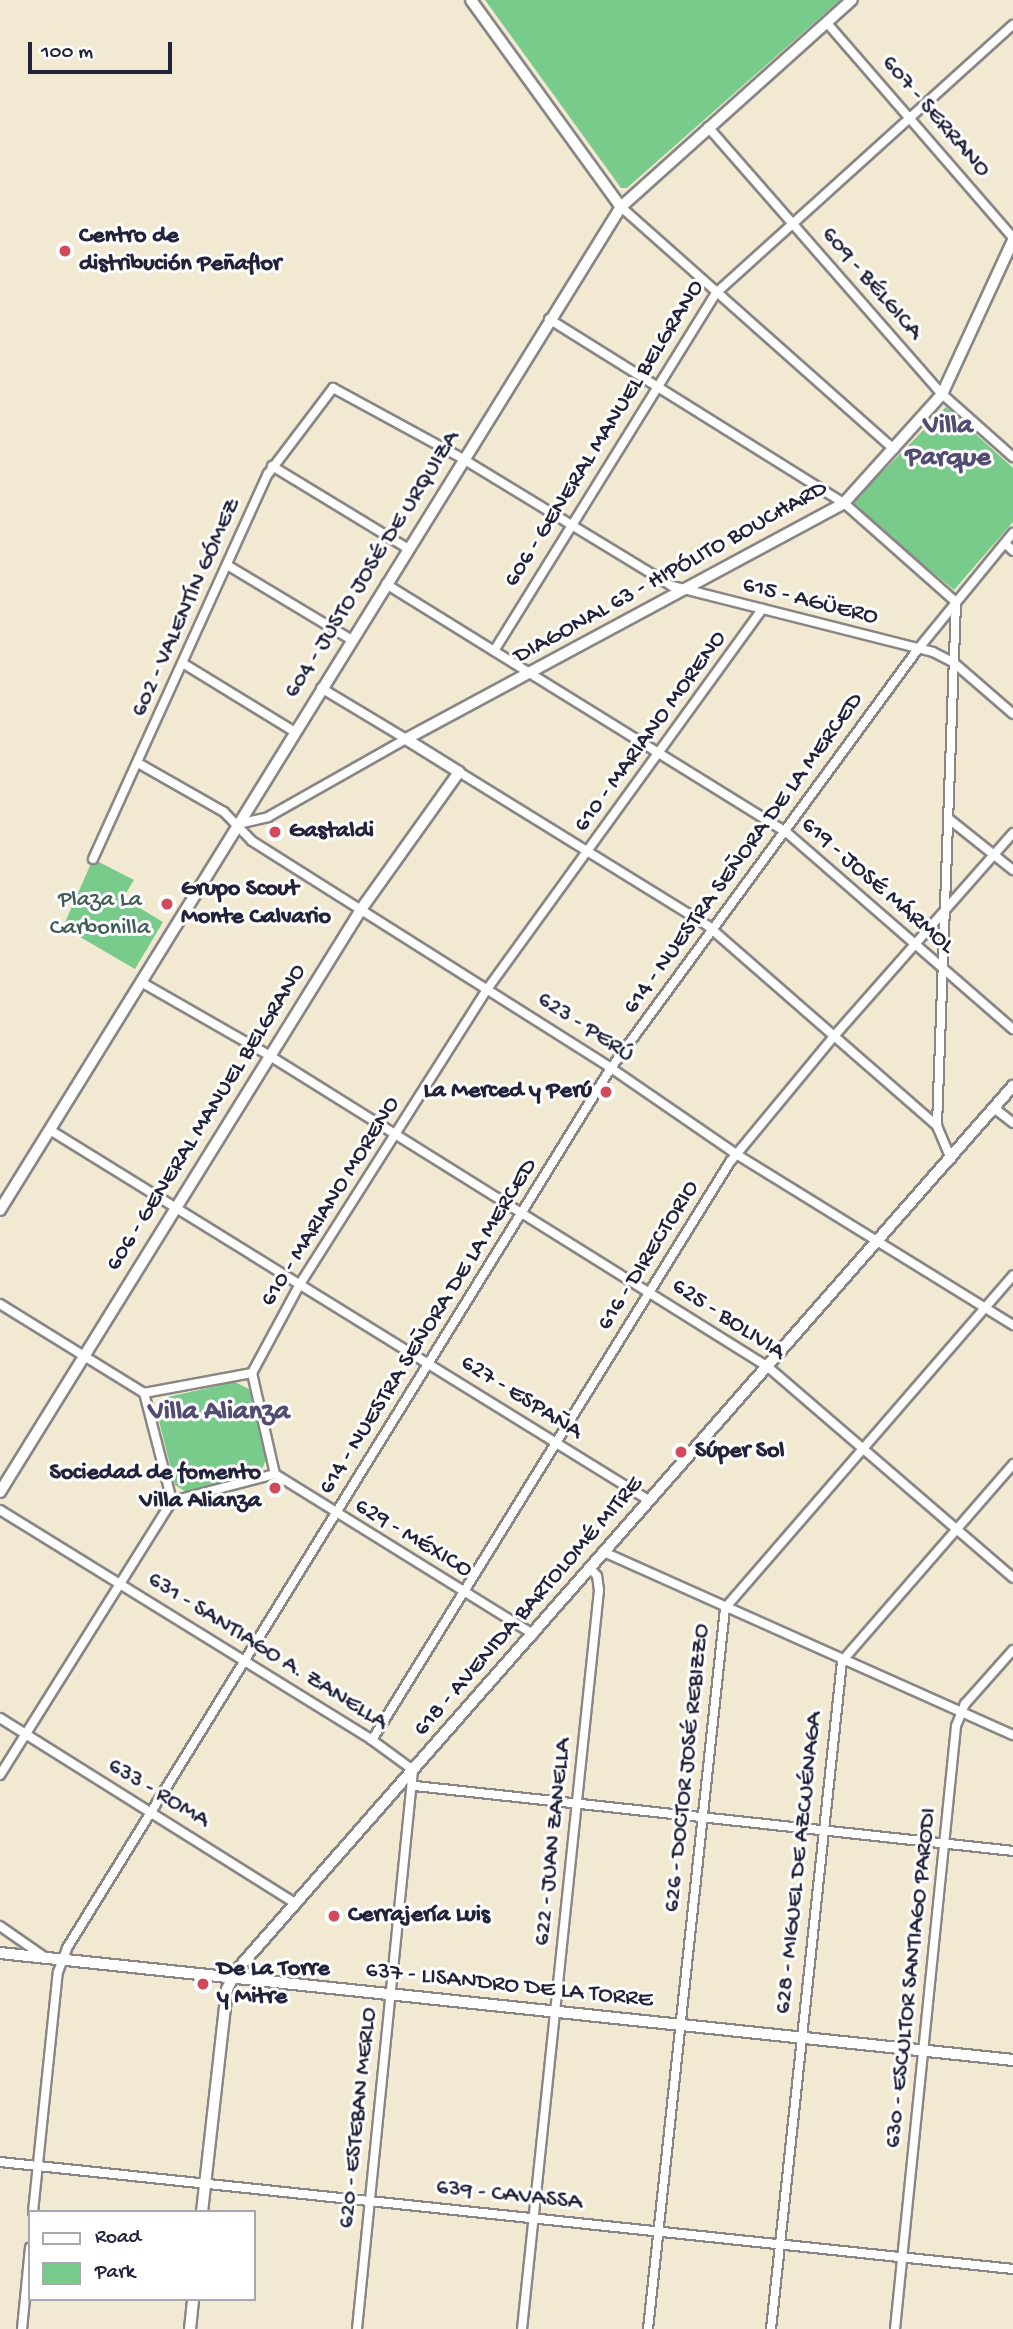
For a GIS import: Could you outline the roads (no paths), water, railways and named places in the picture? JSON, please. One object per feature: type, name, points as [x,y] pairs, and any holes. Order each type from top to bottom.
[{"type":"main road","points":[[471,0],[621,206]]},
{"type":"main road","name":"604 - JUSTO JOSÉ DE URQUIZA","points":[[0,1210],[621,206],[852,0]]},
{"type":"main road","name":"DIAGONAL 63 - HIPÓLITO BOUCHARD","points":[[406,739],[529,676],[844,503],[942,394],[1013,239]]},
{"type":"main road","points":[[406,739],[460,772]]},
{"type":"main road","name":"606 - GENERAL MANUEL BELGRANO","points":[[0,1492],[362,908],[460,772]]},
{"type":"main road","name":"618 - AVENIDA BARTOLOMÉ MITRE","points":[[231,1978],[1013,1086]]},
{"type":"main road","name":"637 - LISANDRO DE LA TORRE","points":[[0,1953],[1013,2060]]},
{"type":"main road","points":[[202,2210],[231,1978]]},
{"type":"main road","points":[[190,2329],[193,2301]]},
{"type":"street","name":"607 - SERRANO","points":[[827,23],[911,117],[1013,239]]},
{"type":"street","name":"606 - GENERAL MANUEL BELGRANO","points":[[494,651],[716,293],[791,222],[1013,25]]},
{"type":"street","name":"609 - BÉLGICA","points":[[708,127],[942,394],[1013,457]]},
{"type":"street","points":[[621,206],[894,449]]},
{"type":"street","points":[[549,319],[844,503],[956,602],[945,970],[937,1126]]},
{"type":"street","name":"615 - AGÜERO","points":[[337,388],[684,590],[918,649],[953,662],[1013,714]]},
{"type":"street","name":"602 - VALENTÍN GÓMEZ","points":[[93,859],[272,466],[329,390],[337,388]]},
{"type":"street","points":[[272,466],[407,548]]},
{"type":"street","name":"614 - NUESTRA SEÑORA DE LA MERCED","points":[[33,2210],[62,1958],[611,1068],[714,931],[918,649],[1013,533]]},
{"type":"street","points":[[1004,543],[1013,551]]},
{"type":"street","points":[[227,565],[352,640]]},
{"type":"street","name":"619 - JOSÉ MÁRMOL","points":[[386,584],[529,676],[785,831],[1013,1029]]},
{"type":"street","name":"610 - MARIANO MORENO","points":[[251,1373],[300,1284],[488,988],[762,610]]},
{"type":"street","points":[[184,664],[295,732]]},
{"type":"street","points":[[321,688],[406,739]]},
{"type":"street","name":"DIAGONAL 63 - HIPÓLITO BOUCHARD","points":[[238,824],[268,817],[406,739]]},
{"type":"street","name":"623 - PERÚ","points":[[138,763],[238,824],[252,841],[488,988],[736,1154],[1013,1325]]},
{"type":"street","points":[[460,772],[714,931],[937,1126],[951,1159]]},
{"type":"street","points":[[949,819],[1013,870]]},
{"type":"street","name":"616 - DIRECTORIO","points":[[372,1740],[554,1441],[736,1154],[915,942],[1013,833]]},
{"type":"street","name":"625 - BOLIVIA","points":[[141,982],[270,1056],[768,1367],[1013,1578]]},
{"type":"street","points":[[994,1108],[1013,1124]]},
{"type":"street","name":"627 - ESPAÑA","points":[[50,1130],[650,1501]]},
{"type":"street","name":"626 - DOCTOR JOSÉ REBIZZO","points":[[648,2329],[700,1817],[725,1608],[1013,1275]]},
{"type":"street","points":[[0,1304],[144,1393],[251,1373],[275,1474],[172,1501],[0,1775]]},
{"type":"street","points":[[144,1393],[172,1501]]},
{"type":"street","points":[[842,1661],[1013,1464]]},
{"type":"street","name":"629 - MÉXICO","points":[[275,1474],[337,1515],[533,1634]]},
{"type":"street","name":"631 - SANTIAGO A. ZANELLA","points":[[0,1510],[245,1664],[372,1740],[413,1770]]},
{"type":"street","points":[[606,1553],[842,1661],[1013,1735]]},
{"type":"street","name":"622 - JUAN ZANELLA","points":[[523,2329],[599,1590],[591,1569]]},
{"type":"street","points":[[960,1712],[1013,1650]]},
{"type":"street","name":"628 - MIGUEL DE AZCUÉNAGA","points":[[771,2329],[842,1661]]},
{"type":"street","name":"630 - ESCULTOR SANTIAGO PARODI","points":[[895,2329],[960,1712]]},
{"type":"street","name":"633 - ROMA","points":[[0,1718],[297,1904]]},
{"type":"street","points":[[413,1770],[415,1786],[1013,1851]]},
{"type":"street","name":"620 - ESTEBAN MERLO","points":[[357,2329],[415,1786]]},
{"type":"street","points":[[0,1926],[46,1958]]},
{"type":"street","name":"639 - CAVASSA","points":[[0,2161],[1013,2269]]},
{"type":"street","points":[[22,2329],[28,2268]]},
{"type":"place","name":"Centro de distribución Peñaflor","points":[[65,251]]},
{"type":"place","name":"Gastaldi","points":[[275,832]]},
{"type":"place","name":"Grupo Scout Monte Calvario","points":[[167,904]]},
{"type":"place","name":"La Merced y Perú","points":[[606,1092]]},
{"type":"place","name":"Súper Sol","points":[[681,1452]]},
{"type":"place","name":"Sociedad de fomento Villa Alianza","points":[[275,1488]]},
{"type":"place","name":"Cerrajería Luis","points":[[334,1916]]},
{"type":"place","name":"De La Torre y Mitre","points":[[203,1984]]},
{"type":"district","name":"Villa Parque","points":[[948,443]]},
{"type":"district","name":"Villa Alianza","points":[[219,1413]]},
{"type":"park label","name":"Plaza La Carbonilla","points":[[100,915]]}]
